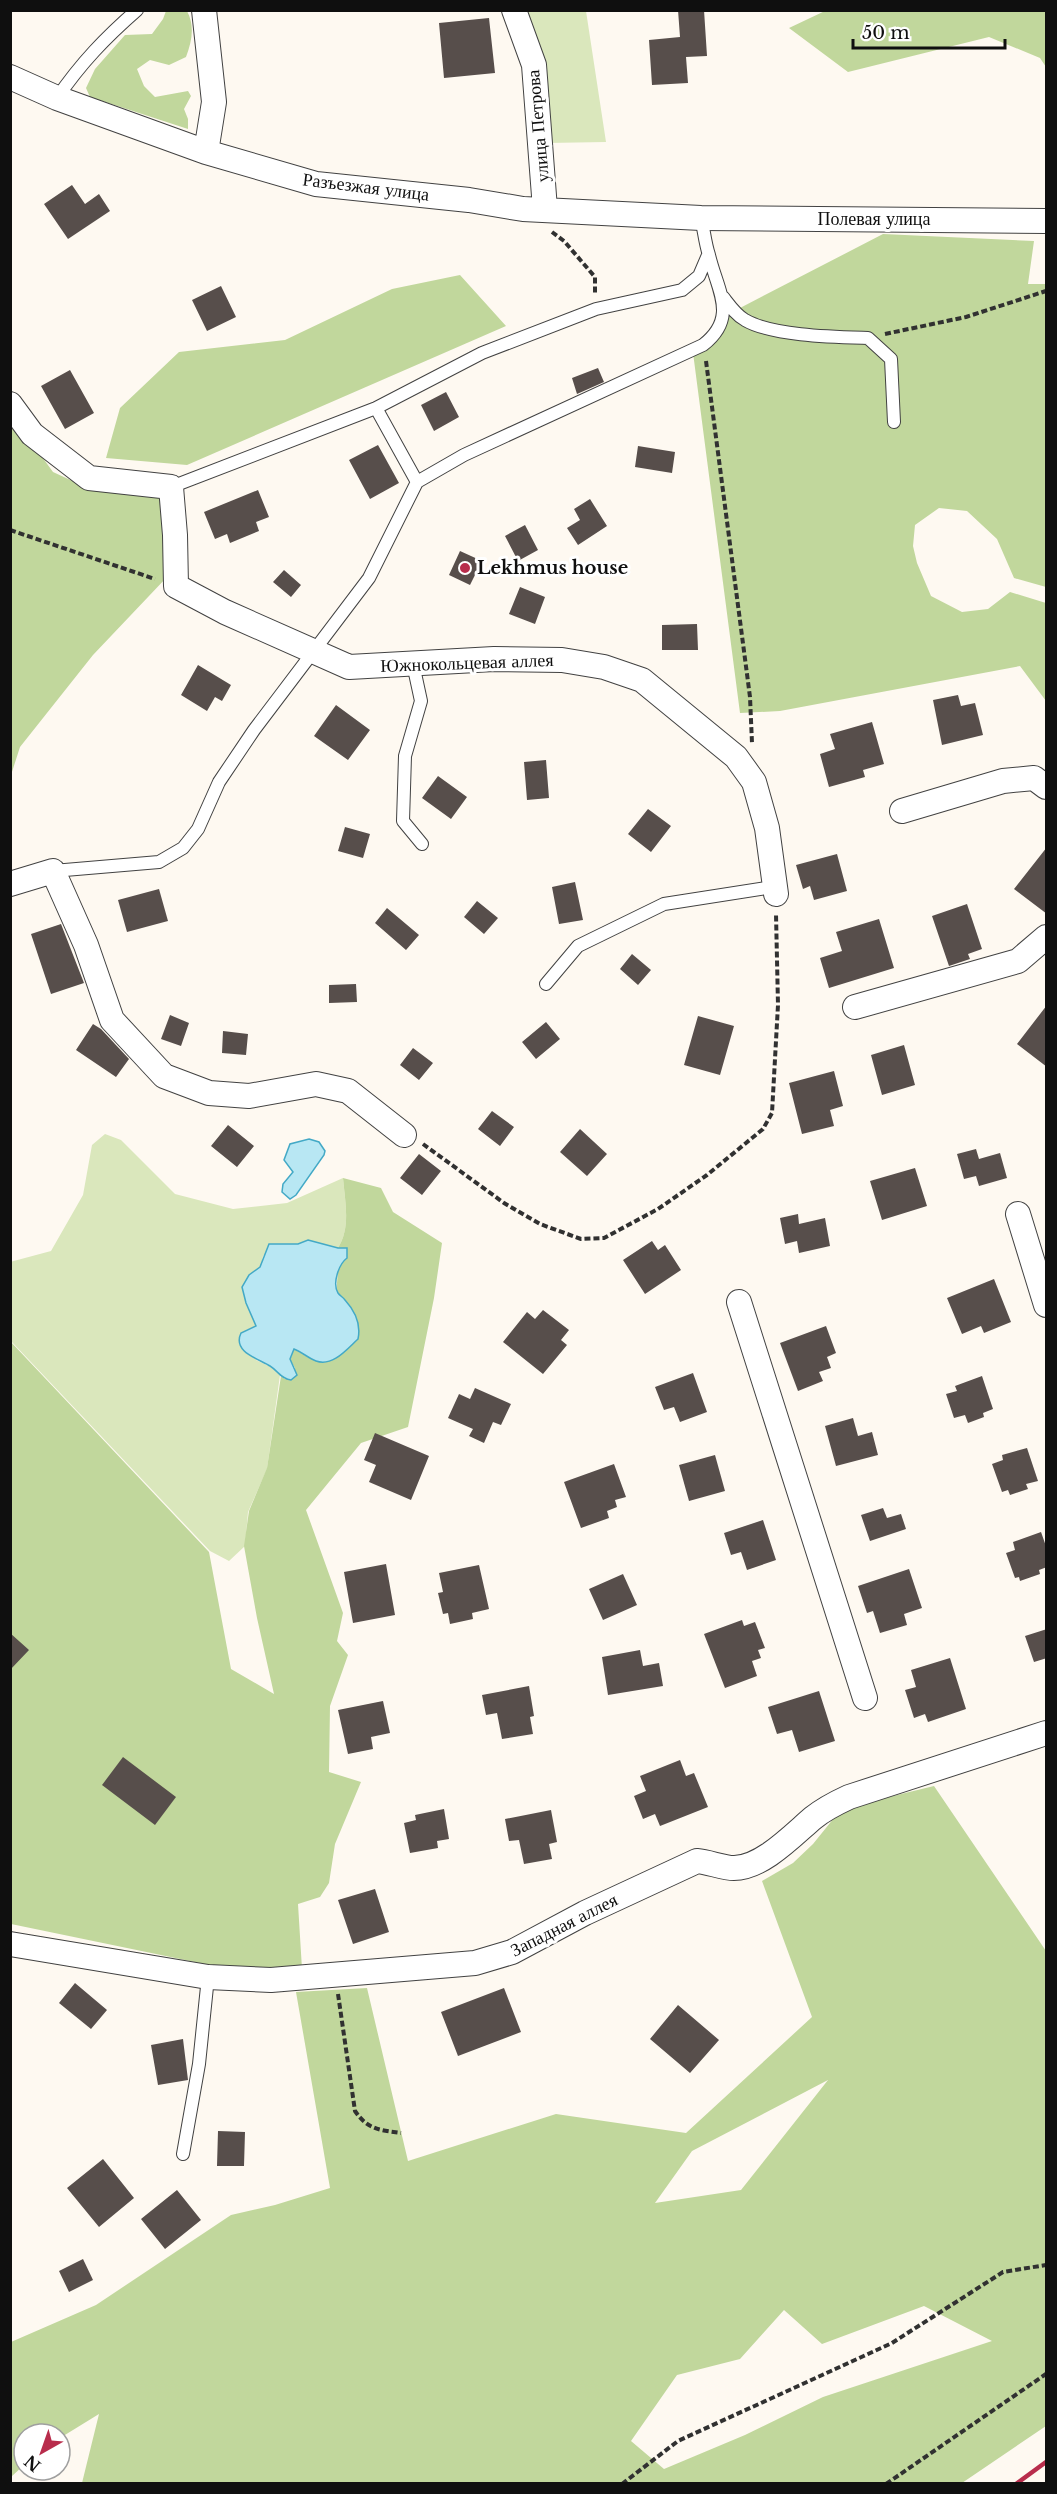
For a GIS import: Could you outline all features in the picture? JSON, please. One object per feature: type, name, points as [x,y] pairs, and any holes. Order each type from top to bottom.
[{"type":"street","points":[[204,10],[214,102],[206,152]]},
{"type":"street","name":"улица Петрова","points":[[514,10],[534,65],[534,209]]},
{"type":"street","name":"Разъезжая улица","points":[[10,77],[57,98],[206,152],[316,184],[534,209],[702,218]]},
{"type":"street","name":"Полевая улица","points":[[702,218],[1047,221]]},
{"type":"street","points":[[10,404],[32,434],[89,478],[171,487],[176,586]]},
{"type":"street","name":"Южнокольцевая аллея","points":[[176,586],[225,612],[349,667],[494,659],[562,660],[604,667],[642,680],[736,757],[754,782],[767,828],[774,891]]},
{"type":"street","points":[[902,811],[1003,781],[1034,778],[1047,787]]},
{"type":"street","points":[[10,884],[53,871],[86,945],[112,1020],[164,1076],[209,1093],[249,1096],[316,1084],[348,1091],[404,1134]]},
{"type":"street","points":[[855,1007],[1018,961],[1047,937]]},
{"type":"street","points":[[1018,1214],[1047,1305]]},
{"type":"street","points":[[739,1302],[865,1698]]},
{"type":"street","name":"Западная аллея","points":[[10,1944],[208,1977],[271,1980],[475,1963],[512,1952],[585,1913],[697,1861],[713,1862],[734,1868],[752,1863],[796,1834],[828,1807],[849,1797],[1047,1733]]},
{"type":"lane","points":[[57,98],[74,72],[103,39],[137,10]]},
{"type":"lane","points":[[53,871],[159,862],[183,848],[198,829],[219,782],[254,730],[369,578],[417,482],[464,455],[703,345],[719,328],[724,312],[723,297],[708,255],[702,218]]},
{"type":"lane","points":[[171,487],[376,408],[482,353],[596,309],[682,290],[699,276],[708,255]]},
{"type":"lane","points":[[723,297],[738,316],[757,325],[819,337],[868,338],[891,359],[894,422]]},
{"type":"lane","points":[[376,408],[417,482]]},
{"type":"lane","points":[[413,664],[421,701],[405,756],[403,820],[422,844]]},
{"type":"lane","points":[[546,984],[578,946],[664,904],[774,891]]},
{"type":"lane","points":[[183,2154],[199,2064],[208,1977]]},
{"type":"path","points":[[534,209],[595,277],[596,309]]},
{"type":"path","points":[[868,338],[966,317],[1047,291]]},
{"type":"path","points":[[703,345],[750,697],[754,782]]},
{"type":"path","points":[[10,530],[176,586]]},
{"type":"path","points":[[404,1134],[426,1145],[513,1208],[540,1224],[581,1239],[604,1238],[658,1209],[707,1175],[763,1129],[772,1113],[778,1005],[774,891]]},
{"type":"path","points":[[335,1976],[356,2111],[364,2123],[376,2129],[401,2133]]},
{"type":"path","points":[[622,2484],[678,2441],[892,2343],[1003,2272],[1047,2265]]},
{"type":"path","points":[[886,2484],[1047,2374]]},
{"type":"green space","points":[[827,10],[1046,11],[1046,67],[1040,58],[989,37],[848,72],[789,28]]},
{"type":"green space","points":[[166,11],[187,11],[190,17],[192,34],[186,57],[169,65],[150,60],[137,69],[144,86],[155,97],[188,91],[191,96],[184,109],[188,119],[188,129],[90,97],[86,88],[95,69],[125,35],[152,34]]},
{"type":"green space","points":[[524,11],[586,11],[606,142],[547,143]]},
{"type":"green space","points":[[883,234],[1034,241],[1028,284],[1046,284],[1046,587],[1014,578],[997,539],[967,511],[939,508],[915,525],[913,546],[917,563],[931,596],[962,612],[988,609],[1010,592],[1046,603],[1046,701],[1020,666],[780,711],[740,713],[692,345],[740,308]]},
{"type":"green space","points":[[460,275],[506,326],[187,465],[106,458],[120,408],[179,352],[285,340],[392,289]]},
{"type":"green space","points":[[11,414],[53,472],[90,489],[164,497],[167,577],[93,655],[20,747],[11,775]]},
{"type":"green space","points":[[105,1134],[121,1140],[175,1194],[233,1209],[287,1203],[343,1178],[346,1223],[338,1248],[308,1240],[298,1244],[279,1244],[263,1256],[261,1267],[249,1275],[256,1326],[246,1330],[256,1360],[269,1366],[280,1375],[267,1469],[248,1512],[245,1546],[229,1561],[210,1551],[11,1341],[10,1262],[51,1251],[83,1195],[92,1145]]},
{"type":"green space","points":[[343,1178],[381,1188],[393,1212],[442,1243],[434,1298],[408,1427],[361,1443],[306,1510],[343,1613],[337,1641],[348,1655],[330,1706],[329,1772],[361,1782],[335,1844],[329,1883],[320,1897],[298,1904],[302,1969],[214,1966],[11,1924],[10,1341],[209,1552],[231,1669],[274,1694],[244,1546],[249,1511],[267,1468],[281,1376],[285,1379],[295,1368],[290,1360],[294,1349],[309,1358],[336,1358],[346,1350],[345,1300],[337,1292],[338,1248],[346,1223]]},
{"type":"green space","points":[[934,1786],[1046,1951],[1046,2426],[962,2483],[82,2483],[99,2414],[72,2431],[72,2422],[12,2422],[11,2477],[11,2342],[96,2305],[231,2215],[275,2205],[330,2188],[296,1992],[367,1988],[408,2161],[556,2114],[686,2133],[812,2017],[762,1881],[793,1863],[813,1844],[834,1818],[856,1805]],"holes":[[[828,2080],[741,2190],[655,2203],[692,2151]],[[924,2306],[992,2341],[823,2397],[745,2435],[664,2469],[631,2441],[677,2375],[740,2359],[784,2310],[822,2344]]]},
{"type":"water","points":[[309,1139],[319,1142],[325,1151],[324,1155],[296,1195],[290,1199],[282,1192],[283,1184],[293,1172],[284,1160],[290,1144]]},
{"type":"water","points":[[308,1240],[338,1248],[347,1248],[347,1258],[337,1274],[336,1289],[354,1313],[359,1334],[358,1339],[344,1352],[328,1362],[316,1361],[294,1349],[290,1359],[297,1375],[291,1380],[248,1354],[240,1345],[241,1333],[256,1326],[242,1287],[249,1275],[260,1267],[269,1244],[298,1244]]},
{"type":"building","points":[[678,10],[704,10],[707,56],[686,57],[688,83],[652,85],[649,40],[680,37]]},
{"type":"building","points":[[489,18],[495,73],[444,78],[439,23]]},
{"type":"building","points":[[72,185],[85,204],[99,194],[110,211],[68,239],[44,204]]},
{"type":"building","points":[[221,286],[236,317],[207,331],[192,300]]},
{"type":"building","points":[[598,368],[604,382],[577,394],[572,378]]},
{"type":"building","points":[[70,370],[94,413],[65,429],[41,386]]},
{"type":"building","points":[[446,392],[459,417],[434,431],[421,405]]},
{"type":"building","points":[[378,445],[399,483],[370,499],[349,460]]},
{"type":"building","points":[[638,446],[675,452],[672,473],[635,467]]},
{"type":"building","points":[[258,490],[269,517],[256,522],[259,531],[230,543],[227,534],[215,539],[204,512]]},
{"type":"building","points":[[590,499],[607,526],[578,545],[567,528],[580,520],[574,509]]},
{"type":"building","points":[[525,525],[538,550],[518,561],[505,536]]},
{"type":"building","name":"Lekhmus house","points":[[460,551],[482,561],[470,585],[449,575]]},
{"type":"building","points":[[284,570],[301,585],[291,597],[273,582]]},
{"type":"building","points":[[520,587],[545,597],[535,624],[509,614]]},
{"type":"building","points":[[697,624],[698,650],[662,650],[662,625]]},
{"type":"building","points":[[198,665],[231,685],[222,701],[215,697],[207,711],[181,695]]},
{"type":"building","points":[[958,695],[961,706],[975,703],[983,735],[942,745],[933,700]]},
{"type":"building","points":[[336,705],[370,730],[348,760],[314,736]]},
{"type":"building","points":[[872,722],[884,764],[863,770],[865,777],[829,787],[820,754],[835,749],[830,734]]},
{"type":"building","points":[[546,760],[549,798],[527,800],[524,762]]},
{"type":"building","points":[[438,776],[467,797],[451,819],[422,798]]},
{"type":"building","points":[[648,809],[671,826],[651,852],[628,834]]},
{"type":"building","points":[[345,827],[370,834],[363,858],[338,851]]},
{"type":"building","points":[[1047,847],[1047,914],[1014,889]]},
{"type":"building","points":[[837,854],[847,891],[814,900],[810,886],[803,889],[796,865]]},
{"type":"building","points":[[575,882],[583,920],[559,924],[552,887]]},
{"type":"building","points":[[159,889],[168,921],[127,932],[118,900]]},
{"type":"building","points":[[477,901],[498,918],[484,934],[464,917]]},
{"type":"building","points":[[967,904],[982,949],[968,954],[970,959],[949,966],[932,916]]},
{"type":"building","points":[[387,908],[419,935],[406,950],[375,923]]},
{"type":"building","points":[[879,919],[894,968],[829,988],[820,958],[842,951],[836,932]]},
{"type":"building","points":[[61,924],[84,983],[51,994],[31,934]]},
{"type":"building","points":[[632,954],[651,970],[638,985],[620,969]]},
{"type":"building","points":[[356,984],[357,1002],[329,1003],[329,985]]},
{"type":"building","points":[[1047,1005],[1047,1067],[1017,1044]]},
{"type":"building","points":[[170,1015],[189,1023],[181,1046],[161,1039]]},
{"type":"building","points":[[698,1016],[734,1026],[720,1075],[684,1065]]},
{"type":"building","points":[[546,1022],[560,1039],[536,1059],[522,1042]]},
{"type":"building","points":[[93,1024],[101,1029],[129,1059],[116,1077],[76,1050]]},
{"type":"building","points":[[223,1031],[248,1034],[246,1055],[222,1053]]},
{"type":"building","points":[[904,1045],[915,1085],[882,1095],[871,1055]]},
{"type":"building","points":[[413,1048],[433,1063],[419,1080],[400,1065]]},
{"type":"building","points":[[834,1071],[843,1106],[830,1110],[834,1126],[802,1134],[789,1083]]},
{"type":"building","points":[[492,1111],[514,1127],[500,1146],[478,1129]]},
{"type":"building","points":[[228,1125],[254,1146],[237,1167],[211,1146]]},
{"type":"building","points":[[580,1129],[607,1154],[587,1176],[560,1152]]},
{"type":"building","points":[[976,1149],[979,1159],[1000,1153],[1007,1178],[979,1186],[976,1176],[964,1179],[957,1154]]},
{"type":"building","points":[[419,1154],[441,1171],[422,1195],[400,1178]]},
{"type":"building","points":[[915,1168],[927,1206],[882,1220],[870,1181]]},
{"type":"building","points":[[798,1214],[799,1224],[825,1218],[830,1246],[799,1253],[797,1241],[785,1244],[780,1218]]},
{"type":"building","points":[[652,1241],[658,1250],[665,1245],[681,1270],[645,1294],[623,1260]]},
{"type":"building","points":[[994,1279],[1011,1322],[984,1333],[981,1326],[962,1334],[947,1298]]},
{"type":"building","points":[[543,1310],[569,1330],[561,1340],[567,1345],[543,1374],[503,1342],[527,1312],[535,1319]]},
{"type":"building","points":[[826,1326],[836,1353],[827,1357],[831,1368],[819,1372],[823,1381],[798,1391],[780,1343]]},
{"type":"building","points":[[693,1373],[707,1412],[680,1422],[674,1407],[664,1410],[655,1387]]},
{"type":"building","points":[[982,1376],[993,1409],[983,1413],[984,1417],[968,1423],[965,1415],[954,1418],[946,1394],[957,1391],[955,1386]]},
{"type":"building","points":[[475,1388],[511,1404],[501,1425],[493,1422],[484,1443],[469,1436],[473,1429],[448,1418],[459,1394],[470,1399]]},
{"type":"building","points":[[853,1418],[858,1436],[872,1432],[878,1455],[836,1466],[825,1426]]},
{"type":"building","points":[[375,1433],[429,1456],[411,1500],[369,1482],[376,1465],[364,1460]]},
{"type":"building","points":[[1027,1448],[1038,1481],[1026,1484],[1028,1489],[1010,1495],[1008,1490],[1002,1492],[992,1464],[1003,1460],[1002,1455]]},
{"type":"building","points":[[715,1455],[725,1491],[689,1501],[679,1465]]},
{"type":"building","points":[[614,1464],[626,1497],[615,1500],[617,1507],[607,1511],[609,1518],[581,1528],[564,1482]]},
{"type":"building","points":[[883,1508],[887,1518],[901,1514],[906,1529],[870,1541],[861,1515]]},
{"type":"building","points":[[763,1520],[776,1560],[747,1570],[741,1552],[731,1555],[724,1533]]},
{"type":"building","points":[[1041,1532],[1047,1549],[1047,1567],[1039,1570],[1040,1574],[1020,1581],[1019,1577],[1015,1578],[1006,1553],[1015,1550],[1013,1542]]},
{"type":"building","points":[[386,1564],[395,1615],[353,1623],[344,1572]]},
{"type":"building","points":[[479,1565],[489,1609],[472,1613],[473,1619],[450,1624],[448,1613],[443,1614],[438,1593],[443,1592],[439,1573]]},
{"type":"building","points":[[909,1569],[922,1608],[904,1614],[907,1625],[880,1633],[873,1611],[867,1613],[858,1586]]},
{"type":"building","points":[[623,1574],[637,1605],[603,1620],[589,1589]]},
{"type":"building","points":[[742,1620],[744,1626],[755,1622],[765,1648],[758,1650],[761,1658],[752,1661],[757,1676],[725,1688],[704,1634]]},
{"type":"building","points":[[1047,1629],[1047,1658],[1034,1662],[1025,1636]]},
{"type":"building","points":[[10,1633],[29,1650],[10,1670]]},
{"type":"building","points":[[640,1650],[643,1666],[659,1663],[663,1686],[608,1695],[602,1657]]},
{"type":"building","points":[[950,1658],[966,1709],[928,1722],[925,1714],[914,1718],[905,1690],[916,1687],[911,1670]]},
{"type":"building","points":[[529,1686],[534,1716],[530,1717],[533,1734],[502,1739],[497,1713],[486,1715],[482,1695]]},
{"type":"building","points":[[819,1691],[835,1741],[799,1752],[792,1730],[777,1734],[768,1707]]},
{"type":"building","points":[[383,1701],[390,1733],[371,1737],[373,1749],[348,1754],[338,1710]]},
{"type":"building","points":[[123,1757],[176,1797],[155,1825],[102,1785]]},
{"type":"building","points":[[680,1760],[686,1776],[694,1773],[708,1807],[660,1826],[655,1814],[643,1819],[634,1796],[646,1791],[640,1776]]},
{"type":"building","points":[[444,1809],[449,1839],[437,1841],[438,1848],[410,1853],[404,1823],[416,1820],[415,1815]]},
{"type":"building","points":[[551,1810],[557,1842],[549,1844],[552,1859],[524,1864],[519,1840],[509,1841],[505,1819]]},
{"type":"building","points":[[375,1889],[389,1932],[353,1944],[338,1900]]},
{"type":"building","points":[[75,1983],[107,2010],[91,2029],[59,2003]]},
{"type":"building","points":[[504,1988],[521,2032],[458,2056],[441,2012]]},
{"type":"building","points":[[678,2005],[719,2040],[690,2073],[650,2039]]},
{"type":"building","points":[[183,2039],[188,2080],[158,2085],[151,2045]]},
{"type":"building","points":[[218,2131],[245,2132],[244,2166],[217,2166]]},
{"type":"building","points":[[103,2159],[134,2198],[99,2227],[67,2188]]},
{"type":"building","points":[[177,2190],[201,2220],[165,2249],[141,2219]]},
{"type":"building","points":[[83,2259],[93,2280],[69,2292],[59,2271]]},
{"type":"railway","points":[[1016,2484],[1046,2462]]},
{"type":"place","name":"Lekhmus house","points":[[465,568]]}]
